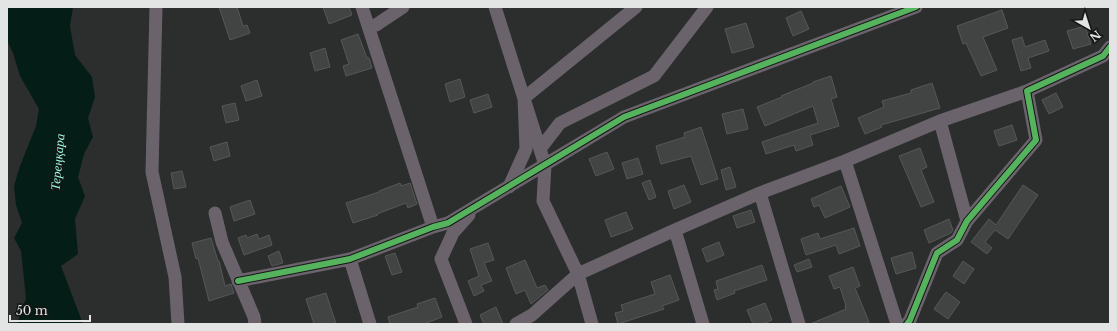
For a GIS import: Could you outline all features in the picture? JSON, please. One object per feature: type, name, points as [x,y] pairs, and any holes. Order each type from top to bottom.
[{"type":"street","points":[[156,7],[152,172],[175,277],[178,324]]},
{"type":"street","points":[[362,7],[433,227]]},
{"type":"street","points":[[369,26],[376,25],[402,7]]},
{"type":"street","points":[[495,7],[545,165],[542,201],[578,274],[592,324]]},
{"type":"street","points":[[524,98],[636,7]]},
{"type":"street","points":[[540,149],[560,123],[654,76],[707,7]]},
{"type":"street","points":[[238,281],[350,259],[433,227],[448,223],[624,117],[916,7]]},
{"type":"street","points":[[516,324],[532,315],[578,274],[760,193],[846,161],[940,121],[1027,91],[1102,56],[1110,47]]},
{"type":"street","points":[[907,324],[910,320],[937,253],[957,240],[967,221],[1036,140],[1027,91]]},
{"type":"street","points":[[509,187],[526,149],[524,98]]},
{"type":"street","points":[[940,121],[967,221]]},
{"type":"street","points":[[846,161],[897,324]]},
{"type":"street","points":[[760,193],[799,324]]},
{"type":"street","points":[[466,324],[441,258],[453,233],[477,206]]},
{"type":"street","points":[[215,213],[222,242],[254,318],[255,324]]},
{"type":"street","points":[[675,230],[703,324]]},
{"type":"street","points":[[350,259],[370,324]]},
{"type":"water","name":"Тереңқара","points":[[7,7],[73,7],[70,26],[75,55],[92,77],[95,97],[88,118],[93,137],[84,154],[78,177],[85,196],[75,219],[78,254],[61,266],[83,324],[17,324],[26,298],[21,251],[14,238],[22,223],[16,205],[14,186],[20,166],[36,126],[39,109],[20,76],[13,53],[7,40]]},
{"type":"building","points":[[219,7],[237,7],[243,26],[247,25],[250,33],[230,40]]},
{"type":"building","points":[[323,7],[349,7],[352,15],[329,24]]},
{"type":"building","points":[[1002,10],[1008,28],[983,37],[997,70],[981,76],[966,43],[963,44],[957,26]]},
{"type":"building","points":[[801,11],[809,29],[793,36],[786,18]]},
{"type":"building","points":[[746,23],[754,47],[732,53],[725,29]]},
{"type":"building","points":[[1085,26],[1091,44],[1073,49],[1067,31]]},
{"type":"building","points":[[358,34],[372,68],[346,76],[343,66],[349,64],[341,40]]},
{"type":"building","points":[[1022,37],[1025,47],[1045,40],[1049,51],[1028,58],[1031,68],[1021,71],[1012,40]]},
{"type":"building","points":[[325,48],[330,67],[315,71],[310,53]]},
{"type":"building","points":[[831,76],[837,97],[831,99],[839,126],[810,135],[813,145],[796,151],[794,145],[766,154],[762,142],[818,123],[813,106],[765,126],[757,107],[813,82]]},
{"type":"building","points":[[460,79],[465,97],[450,102],[445,84]]},
{"type":"building","points":[[257,80],[262,96],[246,101],[241,86]]},
{"type":"building","points":[[932,83],[940,108],[881,125],[882,127],[865,134],[858,118],[884,107],[882,101],[911,93],[911,90]]},
{"type":"building","points":[[1056,93],[1063,107],[1049,114],[1042,100]]},
{"type":"building","points":[[488,94],[492,107],[474,113],[470,100]]},
{"type":"building","points":[[235,103],[239,120],[226,123],[222,106]]},
{"type":"building","points":[[743,109],[748,129],[727,134],[722,114]]},
{"type":"building","points":[[1012,125],[1017,140],[999,146],[994,131]]},
{"type":"building","points":[[701,127],[718,179],[701,185],[691,156],[661,164],[656,146],[685,137],[684,133]]},
{"type":"building","points":[[227,142],[230,156],[214,161],[210,147]]},
{"type":"building","points":[[920,148],[927,167],[921,170],[934,202],[921,207],[899,156]]},
{"type":"building","points":[[607,152],[614,169],[596,176],[589,159]]},
{"type":"building","points":[[638,158],[643,174],[627,179],[622,163]]},
{"type":"building","points":[[730,167],[736,187],[726,190],[721,170]]},
{"type":"building","points":[[182,171],[186,187],[174,189],[171,173]]},
{"type":"building","points":[[650,180],[656,197],[649,200],[642,183]]},
{"type":"building","points":[[400,183],[401,186],[410,183],[417,204],[408,208],[406,203],[377,214],[378,215],[353,223],[346,203]]},
{"type":"building","points":[[684,185],[691,202],[674,209],[668,191]]},
{"type":"building","points":[[1023,185],[1038,195],[1008,239],[995,230],[985,242],[992,248],[987,254],[971,242],[989,219],[996,225]]},
{"type":"building","points":[[841,186],[850,207],[825,218],[819,205],[814,207],[811,199]]},
{"type":"building","points":[[250,200],[255,214],[234,221],[230,207]]},
{"type":"building","points":[[751,210],[755,222],[737,228],[733,216]]},
{"type":"building","points":[[626,212],[633,229],[611,237],[605,220]]},
{"type":"building","points":[[949,219],[953,230],[951,233],[929,243],[924,230]]},
{"type":"building","points":[[854,228],[860,246],[839,254],[836,245],[806,255],[801,239],[818,233],[820,239]]},
{"type":"building","points":[[257,234],[259,239],[269,235],[272,245],[244,255],[238,238],[246,235],[247,238]]},
{"type":"building","points":[[211,238],[219,261],[225,286],[231,284],[234,293],[209,301],[198,258],[196,259],[192,243]]},
{"type":"building","points":[[719,242],[724,255],[707,262],[702,249]]},
{"type":"building","points":[[488,243],[494,260],[484,263],[492,281],[481,285],[484,291],[474,296],[468,281],[479,276],[470,249]]},
{"type":"building","points":[[279,251],[283,263],[272,266],[268,256]]},
{"type":"building","points":[[912,252],[916,268],[896,274],[891,258]]},
{"type":"building","points":[[395,253],[402,272],[392,275],[385,256]]},
{"type":"building","points":[[809,259],[812,267],[797,272],[794,265]]},
{"type":"building","points":[[525,260],[537,288],[545,285],[548,290],[531,304],[525,290],[516,294],[506,268]]},
{"type":"building","points":[[963,261],[974,269],[964,284],[953,276]]},
{"type":"building","points":[[762,265],[767,280],[734,291],[735,293],[717,300],[714,290],[718,289],[716,281]]},
{"type":"building","points":[[853,267],[860,286],[855,288],[869,322],[865,324],[810,324],[846,309],[840,287],[834,289],[829,276]]},
{"type":"building","points":[[670,275],[679,300],[662,306],[664,309],[618,324],[615,313],[623,311],[621,305],[655,294],[651,282]]},
{"type":"building","points":[[946,292],[960,302],[948,319],[934,309]]},
{"type":"building","points":[[326,293],[336,324],[314,324],[306,299]]},
{"type":"building","points":[[435,298],[442,317],[424,324],[390,324],[388,317],[418,307],[417,304]]},
{"type":"building","points":[[765,303],[772,320],[763,324],[753,324],[747,310]]},
{"type":"building","points":[[496,307],[503,324],[484,324],[480,315]]},
{"type":"cycle path","points":[[238,281],[350,259],[433,227],[448,223],[624,117],[916,7]]},
{"type":"cycle path","points":[[907,324],[910,320],[937,253],[957,240],[967,221],[1036,140],[1027,91],[1103,56],[1110,47]]}]
